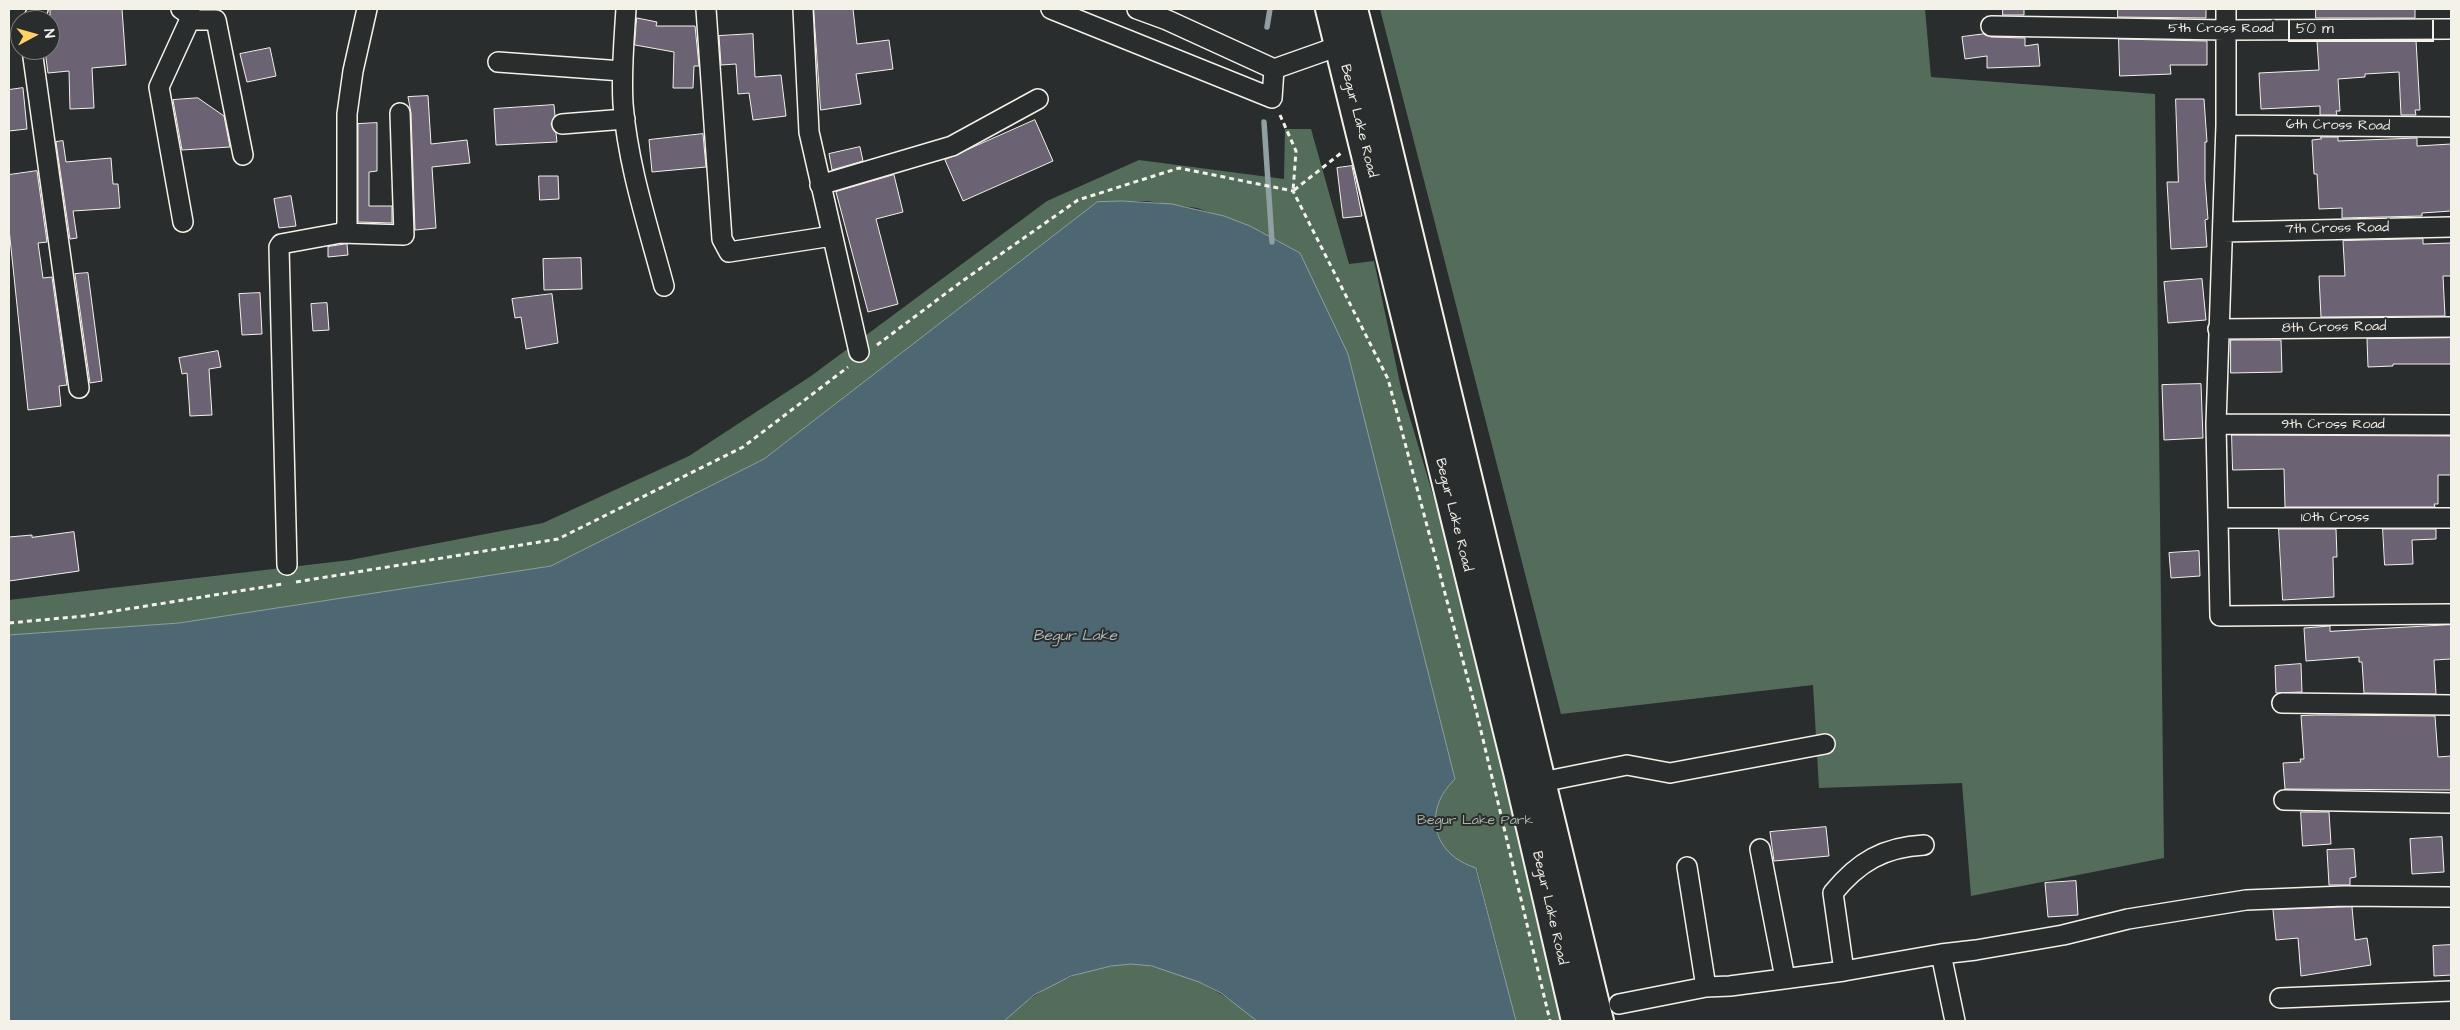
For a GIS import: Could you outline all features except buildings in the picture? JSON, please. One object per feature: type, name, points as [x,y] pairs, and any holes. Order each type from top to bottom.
[{"type":"main road","name":"Begur Lake Road","points":[[1329,9],[1339,46],[1366,102],[1362,137],[1542,782],[1600,1021]]},
{"type":"main road","name":"Begur Lake Road","points":[[1354,9],[1366,102],[1449,448],[1575,1021]]},
{"type":"street","points":[[341,233],[345,230],[347,224],[345,196],[347,114],[353,71],[367,9]]},
{"type":"street","points":[[626,9],[622,71],[625,119],[635,177],[664,286]]},
{"type":"street","points":[[706,9],[722,239],[729,252],[832,236]]},
{"type":"street","points":[[803,9],[808,132],[862,354]]},
{"type":"street","points":[[1051,9],[1272,98],[1274,69]]},
{"type":"street","points":[[1137,9],[1167,20],[1274,69],[1339,46]]},
{"type":"street","points":[[2226,9],[2226,125],[2216,424],[2220,616],[2451,614]]},
{"type":"street","points":[[183,222],[159,87],[186,13],[203,21],[216,20],[244,155]]},
{"type":"street","name":"5th Cross Road","points":[[1991,26],[2225,30],[2451,29]]},
{"type":"street","points":[[33,60],[79,388]]},
{"type":"street","points":[[498,62],[622,71]]},
{"type":"street","points":[[820,185],[952,146],[1038,99]]},
{"type":"street","points":[[287,565],[278,247],[282,244],[341,233],[404,235],[400,113]]},
{"type":"street","points":[[562,124],[625,119]]},
{"type":"street","name":"6th Cross Road","points":[[2226,125],[2451,127]]},
{"type":"street","name":"7th Cross Road","points":[[2223,232],[2451,227]]},
{"type":"street","name":"8th Cross Road","points":[[2218,329],[2451,327]]},
{"type":"street","name":"9th Cross Road","points":[[2216,424],[2451,425]]},
{"type":"street","name":"10th Cross","points":[[2219,518],[2451,518]]},
{"type":"street","points":[[2282,703],[2451,705]]},
{"type":"street","points":[[1542,782],[1627,765],[1670,773],[1825,744]]},
{"type":"street","points":[[2284,800],[2451,803]]},
{"type":"street","points":[[1844,971],[1833,893],[1843,881],[1873,857],[1902,846],[1924,845]]},
{"type":"street","points":[[1760,849],[1785,978]]},
{"type":"street","points":[[1687,867],[1706,987]]},
{"type":"street","points":[[1619,1004],[1706,987],[1730,986],[1844,971],[2044,938],[2128,919],[2246,900],[2344,896],[2451,896]]},
{"type":"street","points":[[1941,954],[1955,1021]]},
{"type":"street","points":[[2280,998],[2451,992]]},
{"type":"path","points":[[1272,98],[1296,151],[1293,191],[1388,379],[1476,710],[1550,1021]]},
{"type":"path","points":[[9,624],[84,616],[558,539],[742,447],[862,354],[1078,200],[1179,168],[1293,191],[1362,137]]},
{"type":"green space","points":[[1380,9],[1925,9],[1931,77],[2155,94],[2164,858],[1971,896],[1962,783],[1819,788],[1813,685],[1561,714]]},
{"type":"green space","name":"Begur Lake Park","points":[[1285,129],[1311,129],[1349,264],[1374,261],[1401,388],[1463,596],[1562,1021],[1516,1021],[1477,869],[1462,862],[1450,853],[1442,843],[1437,831],[1438,804],[1455,778],[1348,354],[1300,253],[1250,226],[1197,208],[1147,201],[1097,202],[764,459],[551,566],[179,623],[9,635],[9,600],[350,560],[543,523],[689,456],[811,376],[1047,201],[1139,160],[1284,179]]},
{"type":"green space","points":[[1131,964],[1166,970],[1199,982],[1229,999],[1257,1021],[1004,1021],[1032,998],[1062,980],[1095,969]]},
{"type":"water","name":"Begur Lake","points":[[1122,201],[1172,204],[1224,216],[1250,226],[1300,253],[1348,354],[1455,779],[1445,791],[1438,804],[1437,830],[1441,842],[1450,853],[1476,868],[1516,1021],[1257,1021],[1221,993],[1199,982],[1152,966],[1131,964],[1111,966],[1071,976],[1034,995],[1004,1021],[9,1021],[9,635],[179,623],[551,566],[764,459],[1097,202]]},
{"type":"waterway","points":[[1267,27],[1270,9]]},
{"type":"waterway","points":[[1264,122],[1272,242]]}]
